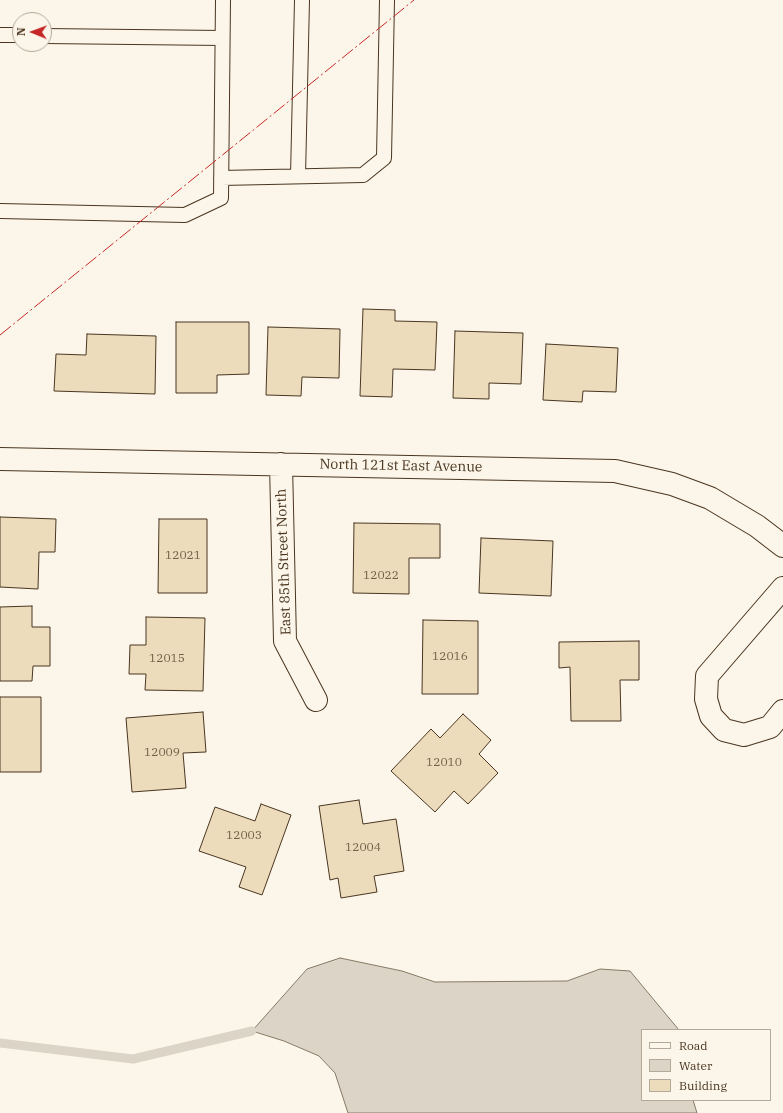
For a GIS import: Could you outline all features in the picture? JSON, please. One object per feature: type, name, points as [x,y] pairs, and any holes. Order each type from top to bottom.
[{"type":"street","name":"North 121st East Avenue","points":[[0,459],[614,471],[672,484],[710,498],[757,526],[783,546]]},
{"type":"street","name":"East 85th Street North","points":[[281,464],[285,641],[316,700]]},
{"type":"street","points":[[783,588],[708,676],[706,699],[711,716],[724,730],[744,735],[770,728],[783,711]]},
{"type":"lane","points":[[0,211],[185,215],[221,198],[223,0]]},
{"type":"lane","points":[[298,176],[302,0]]},
{"type":"lane","points":[[221,178],[363,176],[384,158],[387,0]]},
{"type":"lane","points":[[0,35],[12,36]]},
{"type":"lane","points":[[52,36],[222,38]]},
{"type":"water","points":[[340,958],[402,971],[435,982],[567,981],[600,969],[630,971],[678,1029],[641,1029],[641,1101],[693,1101],[697,1113],[348,1113],[335,1073],[319,1056],[284,1041],[252,1031],[307,969]]},
{"type":"building","points":[[363,309],[395,310],[395,321],[437,322],[435,370],[393,369],[392,397],[360,396]]},
{"type":"building","points":[[176,322],[249,322],[249,374],[217,375],[217,393],[176,393]]},
{"type":"building","points":[[268,327],[340,329],[339,378],[302,377],[301,396],[266,395]]},
{"type":"building","points":[[455,331],[523,333],[521,384],[489,383],[489,399],[453,398]]},
{"type":"building","points":[[87,334],[156,336],[155,394],[54,391],[56,354],[86,355]]},
{"type":"building","points":[[546,344],[618,348],[616,392],[583,391],[582,402],[543,400]]},
{"type":"building","points":[[0,517],[56,519],[55,552],[39,552],[38,589],[0,587]]},
{"type":"building","points":[[159,519],[207,519],[207,593],[158,593]]},
{"type":"building","points":[[354,523],[440,524],[440,558],[409,558],[409,594],[353,593]]},
{"type":"building","points":[[481,538],[553,541],[551,596],[479,593]]},
{"type":"building","points":[[32,606],[32,627],[50,627],[50,666],[33,666],[32,681],[0,681],[0,607]]},
{"type":"building","points":[[146,617],[205,618],[203,691],[145,690],[146,674],[129,674],[130,645],[146,645]]},
{"type":"building","points":[[423,620],[478,621],[478,694],[422,694]]},
{"type":"building","points":[[639,641],[639,680],[620,680],[621,721],[571,721],[570,667],[559,668],[559,642]]},
{"type":"building","points":[[0,697],[41,697],[41,772],[0,772]]},
{"type":"building","points":[[203,712],[206,752],[183,753],[186,788],[132,792],[126,718]]},
{"type":"building","points":[[463,714],[491,740],[479,754],[498,773],[468,804],[454,791],[435,812],[391,771],[431,729],[440,738]]},
{"type":"building","points":[[359,800],[363,824],[396,819],[404,871],[374,876],[377,892],[341,898],[338,878],[330,880],[319,806]]},
{"type":"building","points":[[261,804],[291,815],[262,895],[239,887],[246,867],[199,851],[215,807],[255,821]]},
{"type":"waterway","points":[[0,1043],[133,1059],[252,1031]]},
{"type":"power","points":[[0,335],[414,0]]}]
